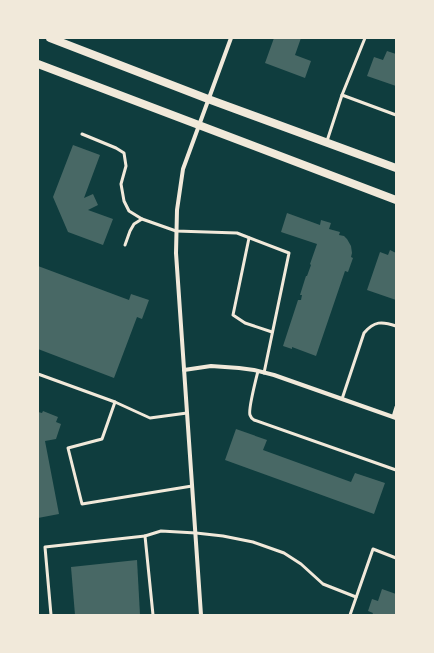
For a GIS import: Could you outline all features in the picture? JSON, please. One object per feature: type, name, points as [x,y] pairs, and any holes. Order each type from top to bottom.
[{"type":"main road","points":[[50,38],[208,99],[396,168]]},
{"type":"main road","points":[[38,64],[396,200]]},
{"type":"street","points":[[201,615],[176,253],[176,210],[183,169],[231,38]]},
{"type":"street","points":[[184,370],[211,366],[264,372],[394,417]]},
{"type":"lane","points":[[326,142],[365,38]]},
{"type":"lane","points":[[342,96],[396,115]]},
{"type":"lane","points":[[82,134],[116,148],[124,154],[126,166],[121,184],[124,201],[129,210],[142,219],[176,231],[237,233],[289,253],[264,372]]},
{"type":"lane","points":[[125,245],[134,224],[142,219]]},
{"type":"lane","points":[[249,238],[233,315],[245,323],[272,332]]},
{"type":"lane","points":[[342,399],[364,333],[370,326],[376,323],[396,326]]},
{"type":"lane","points":[[258,371],[250,407],[251,418],[396,470]]},
{"type":"lane","points":[[38,374],[115,402],[150,418],[187,414]]},
{"type":"lane","points":[[115,402],[102,439],[68,448],[82,504],[192,486]]},
{"type":"lane","points":[[394,417],[396,407]]},
{"type":"lane","points":[[51,615],[45,547],[145,536],[161,531],[222,536],[253,542],[284,553],[301,564],[322,584],[356,597]]},
{"type":"lane","points":[[145,536],[153,615]]},
{"type":"lane","points":[[350,615],[373,549],[396,558]]},
{"type":"building","points":[[274,38],[301,38],[295,55],[311,61],[305,78],[265,63]]},
{"type":"building","points":[[387,51],[396,54],[396,86],[367,76],[374,57],[383,60]]},
{"type":"building","points":[[73,145],[100,155],[84,198],[93,194],[98,205],[88,210],[113,219],[103,245],[68,232],[53,197]]},
{"type":"building","points":[[287,213],[320,225],[321,220],[331,223],[329,229],[340,232],[339,235],[344,236],[351,246],[351,257],[353,258],[348,272],[345,271],[316,356],[292,347],[292,349],[283,346],[298,300],[301,300],[302,295],[300,295],[317,244],[281,232]]},
{"type":"building","points":[[390,250],[396,253],[396,300],[367,290],[380,252],[388,255]]},
{"type":"building","points":[[38,266],[129,300],[131,294],[149,300],[142,319],[137,317],[114,378],[38,349]]},
{"type":"building","points":[[43,411],[58,417],[56,422],[61,424],[56,439],[45,441],[59,514],[38,518],[38,412],[42,413]]},
{"type":"building","points":[[236,429],[267,440],[263,450],[351,482],[355,473],[385,483],[374,514],[225,460]]},
{"type":"building","points":[[137,560],[140,615],[75,615],[71,567]]},
{"type":"building","points":[[382,589],[396,594],[396,615],[372,615],[373,613],[368,611],[372,599],[378,601]]}]
